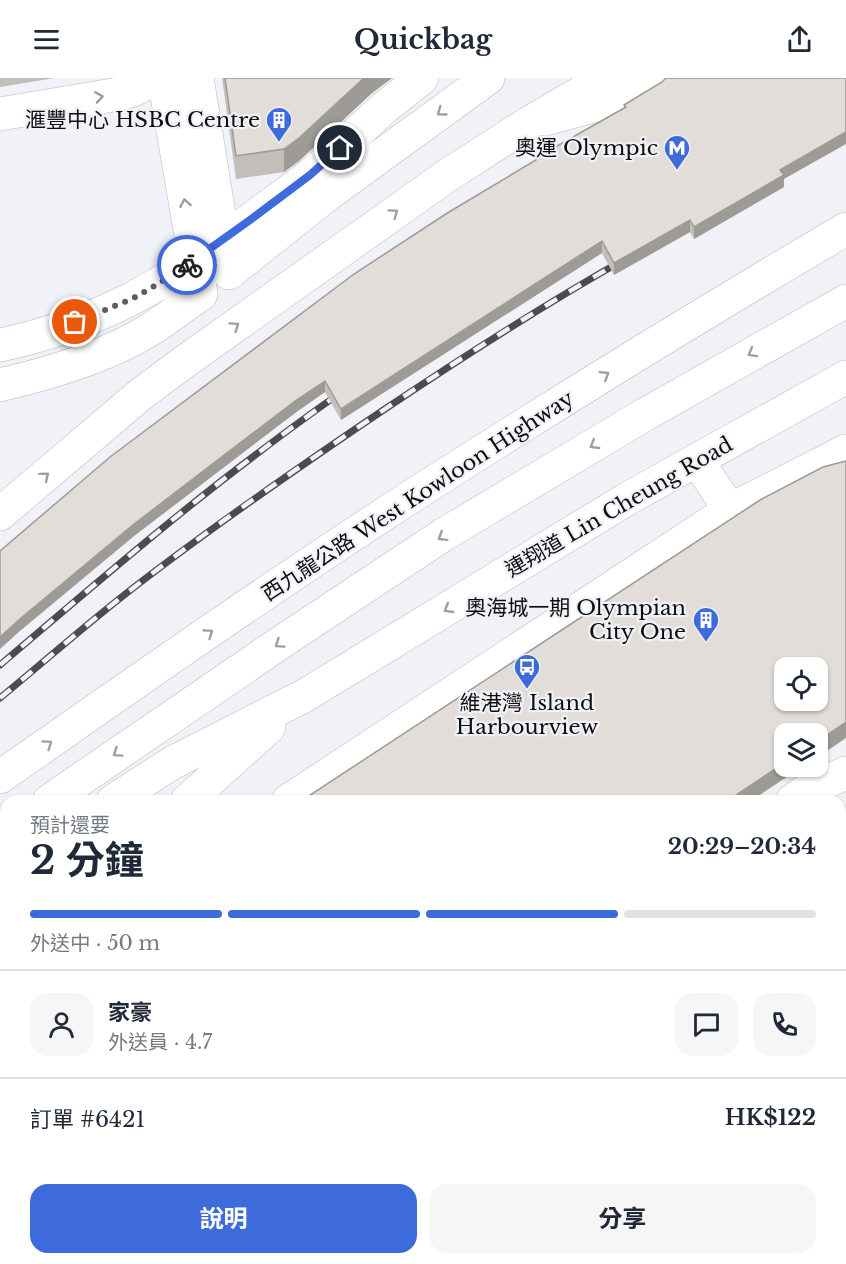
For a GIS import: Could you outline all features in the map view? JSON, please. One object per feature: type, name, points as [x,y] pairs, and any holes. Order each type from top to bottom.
[{"type":"main road","points":[[0,114],[119,94],[135,90],[151,78]]},
{"type":"main road","points":[[164,78],[201,294]]},
{"type":"main road","points":[[197,78],[229,273]]},
{"type":"main road","points":[[0,345],[30,338],[132,299],[195,261],[310,175],[381,101],[422,78]]},
{"type":"main road","points":[[0,385],[70,365],[124,344],[148,331],[229,273],[327,195],[488,78]]},
{"type":"main road","points":[[0,514],[141,394],[187,360],[448,175],[529,123],[606,78]]},
{"type":"main road","points":[[529,123],[615,100],[652,78]]},
{"type":"main road","name":"西九龍公路 West Kowloon Highway","points":[[0,777],[254,602],[467,462],[846,229]]},
{"type":"main road","points":[[58,795],[280,643],[443,536],[644,414],[846,301]]},
{"type":"main road","name":"連翔道 Lin Cheung Road","points":[[122,795],[172,763],[304,696],[627,499],[846,377]]},
{"type":"main road","points":[[812,397],[846,394]]},
{"type":"main road","points":[[297,795],[730,510],[846,451]]},
{"type":"main road","points":[[697,460],[730,510]]},
{"type":"main road","points":[[194,795],[304,696]]},
{"type":"main road","points":[[800,787],[846,773]]},
{"type":"building","name":"滙豐中心 HSBC Centre","points":[[225,78],[364,78],[284,149],[236,156]]},
{"type":"building","points":[[666,78],[846,78],[846,132],[780,170],[784,175],[694,227],[690,220],[614,263],[602,241],[341,409],[325,381],[295,401],[134,524],[0,637],[0,551],[110,457],[354,274],[449,212],[626,107],[624,105]]},
{"type":"building","name":"奧海城一期 Olympian City One","points":[[846,461],[846,722],[828,734],[828,723],[774,723],[774,770],[736,795],[310,795],[760,500],[823,467]]},
{"type":"railway","points":[[0,698],[119,599],[258,496],[472,352],[625,259]]},
{"type":"railway","points":[[0,665],[195,502],[343,391]]},
{"type":"way so far","points":[[75,322],[132,299],[187,265]]},
{"type":"place","name":"滙豐中心 HSBC Centre","points":[[279,143]]},
{"type":"place","name":"奧運 Olympic","points":[[677,171]]},
{"type":"place","name":"奧海城一期 Olympian City One","points":[[706,643]]},
{"type":"place","name":"維港灣 Island Harbourview","points":[[527,690]]},
{"type":"route","points":[[187,265],[310,175],[340,148]]}]
